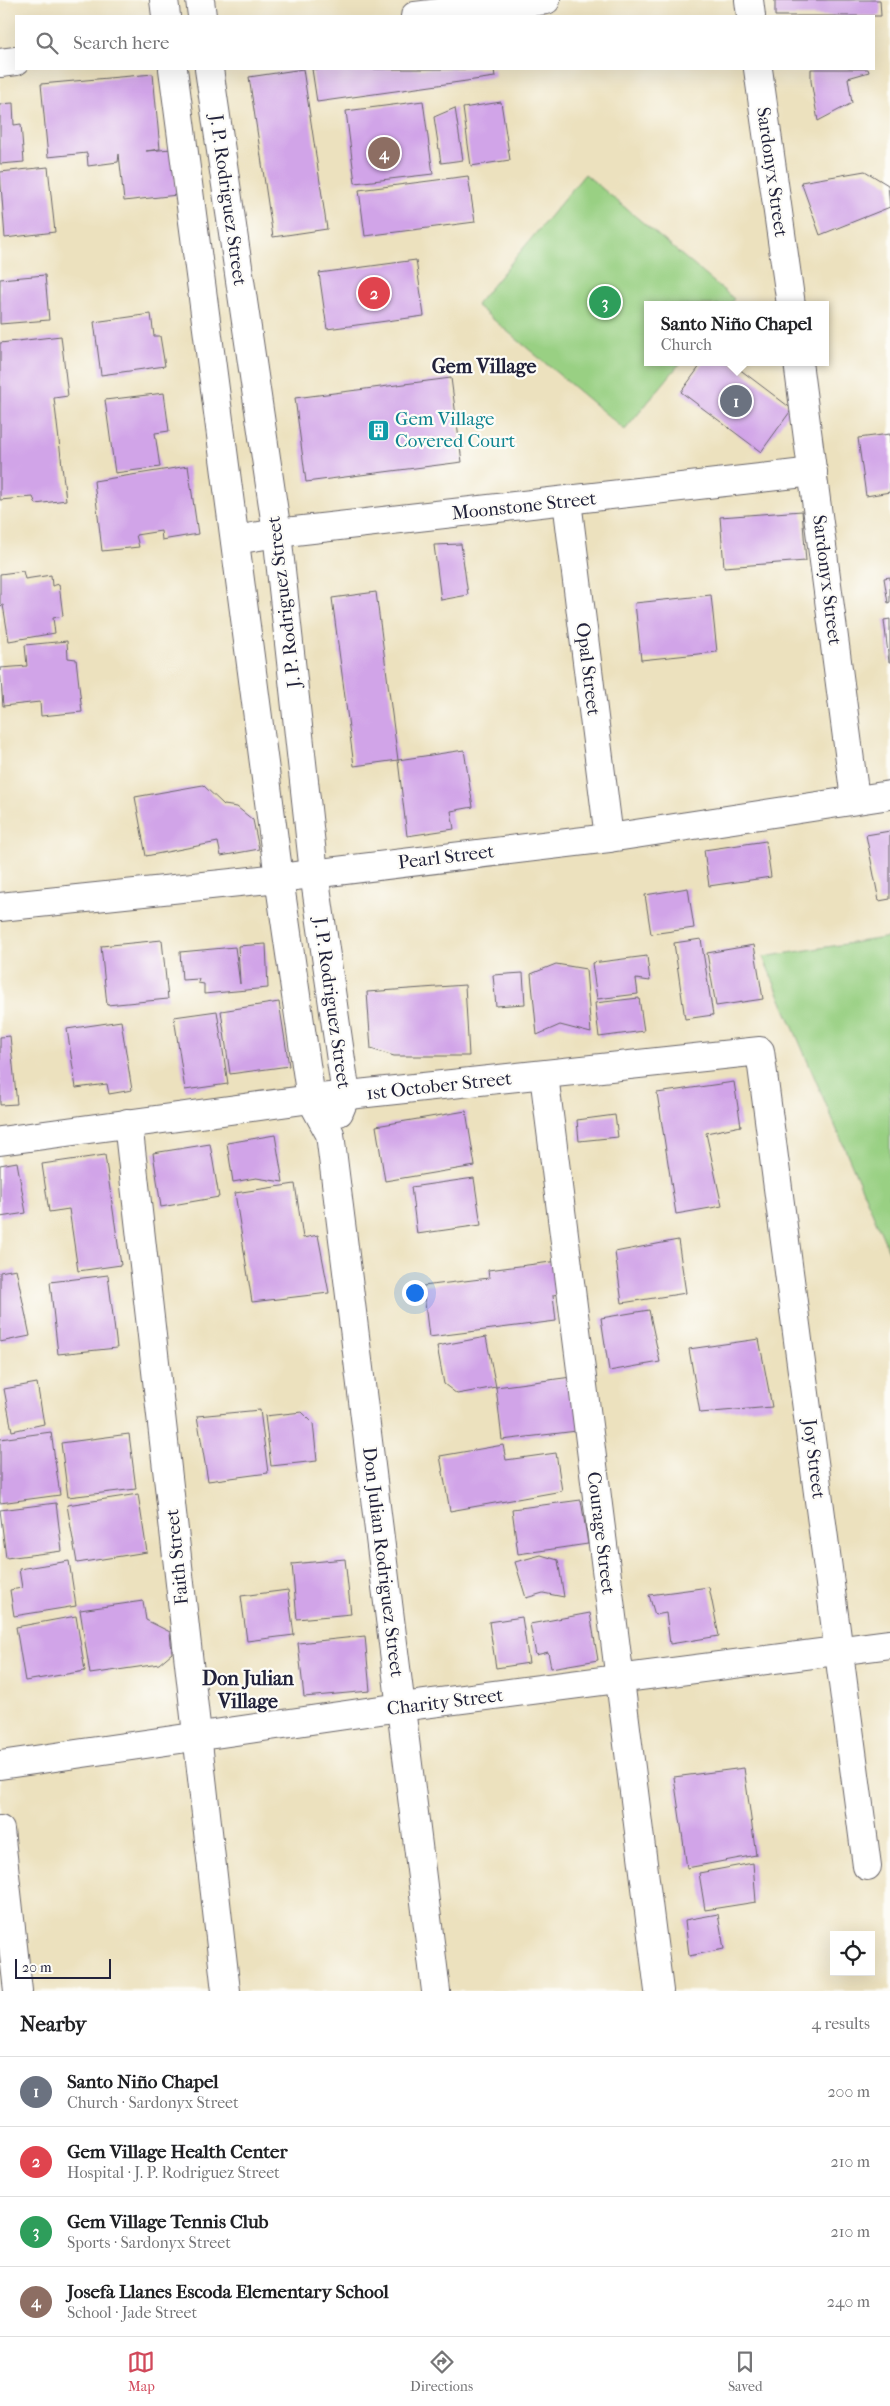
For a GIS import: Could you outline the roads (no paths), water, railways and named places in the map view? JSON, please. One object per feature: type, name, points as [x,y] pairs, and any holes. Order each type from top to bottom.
[{"type":"street","points":[[164,0],[166,15]]},
{"type":"street","points":[[200,0],[202,15]]},
{"type":"street","points":[[422,15],[498,3],[546,0]]},
{"type":"street","points":[[749,0],[751,15]]},
{"type":"street","points":[[0,63],[15,62]]},
{"type":"street","name":"J. P. Rodriguez Street","points":[[173,70],[279,878],[311,1099],[330,1134]]},
{"type":"street","name":"J. P. Rodriguez Street","points":[[209,70],[277,533],[314,873],[346,1095],[330,1134]]},
{"type":"street","name":"Sardonyx Street","points":[[758,70],[790,301]]},
{"type":"street","points":[[205,309],[243,305]]},
{"type":"street","name":"Sardonyx Street","points":[[799,366],[814,472],[855,799]]},
{"type":"street","name":"Moonstone Street","points":[[235,540],[277,533],[814,472]]},
{"type":"street","name":"Opal Street","points":[[567,501],[609,838]]},
{"type":"street","points":[[253,682],[293,678]]},
{"type":"street","name":"Pearl Street","points":[[0,906],[279,878],[609,838],[890,795]]},
{"type":"street","name":"1st October Street","points":[[0,1141],[311,1099],[760,1051]]},
{"type":"street","name":"Joy Street","points":[[760,1051],[867,1866]]},
{"type":"street","name":"Courage Street","points":[[544,1075],[659,1991]]},
{"type":"street","name":"Faith Street","points":[[128,1123],[226,1991]]},
{"type":"street","name":"Don Julian Rodriguez Street","points":[[330,1134],[436,1991]]},
{"type":"street","name":"Charity Street","points":[[0,1766],[401,1707],[890,1644]]},
{"type":"street","points":[[0,1830],[18,1991]]},
{"type":"place","name":"Josefa Llanes Escoda Elementary School","points":[[384,153]]},
{"type":"place","name":"Gem Village Health Center","points":[[374,293]]},
{"type":"place","name":"Gem Village Tennis Club","points":[[605,302]]},
{"type":"place","name":"Santo Niño Chapel","points":[[736,401]]},
{"type":"place","name":"Gem Village Covered Court","points":[[379,430]]},
{"type":"district","name":"Gem Village","points":[[484,366]]},
{"type":"district","name":"Don Julian Village","points":[[248,1690]]}]
